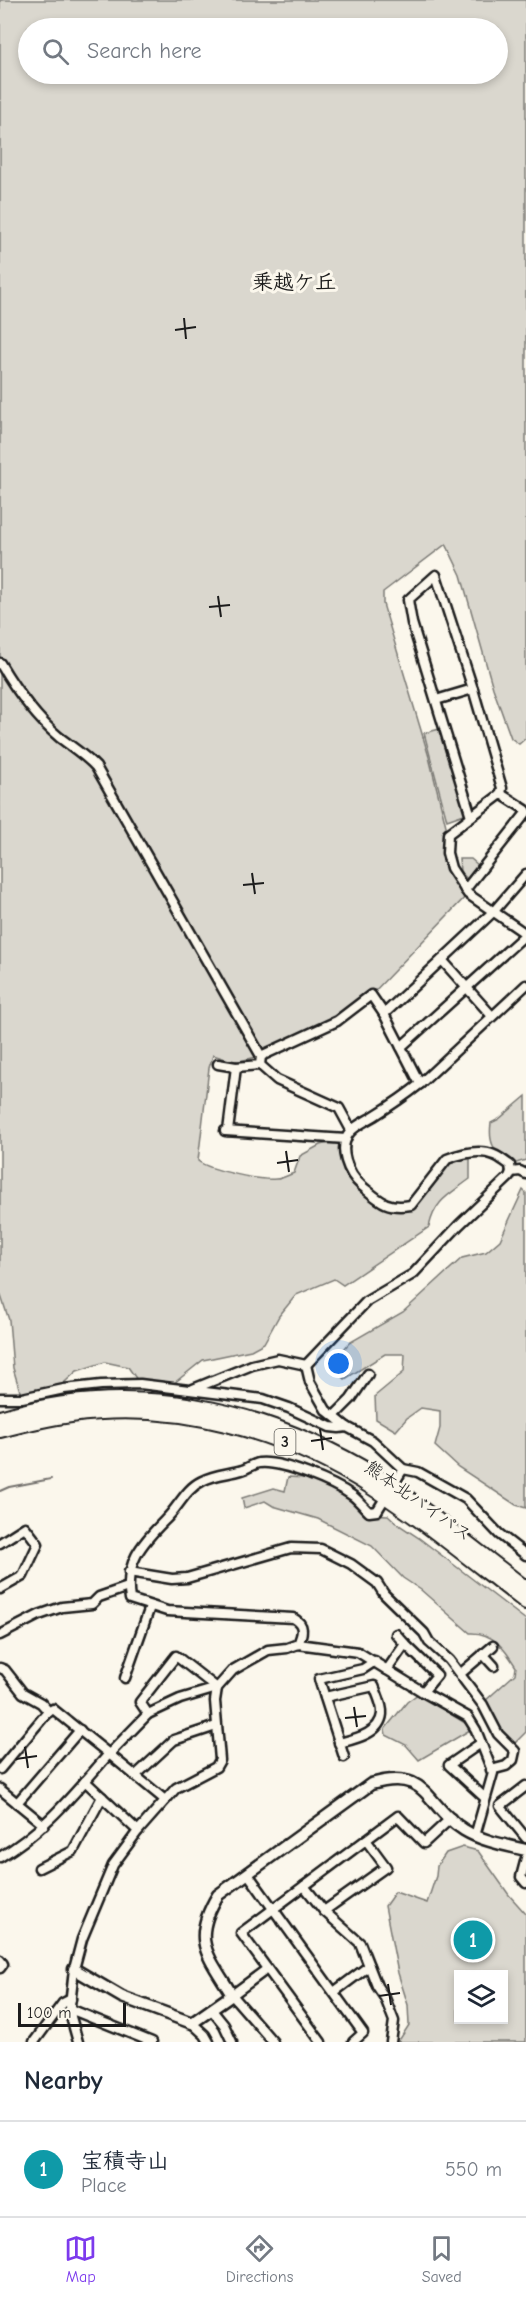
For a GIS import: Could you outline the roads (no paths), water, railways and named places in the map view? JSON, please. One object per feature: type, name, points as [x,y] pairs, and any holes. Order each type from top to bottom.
[{"type":"highway","name":"熊本北バイパス","points":[[0,1418],[27,1411],[99,1400],[165,1401],[204,1406],[274,1425],[314,1441],[379,1477],[389,1492],[526,1602]]},
{"type":"highway","name":"熊本北バイパス","points":[[0,1430],[72,1414],[116,1411],[154,1412],[202,1418],[257,1432],[302,1450],[373,1488],[389,1492],[526,1589]]},
{"type":"street","points":[[401,1047],[526,934],[468,894],[451,868],[447,846],[448,834],[501,794],[502,788],[474,688],[436,575],[408,600],[412,623],[471,816]]},
{"type":"street","points":[[0,663],[30,707],[58,736],[85,755],[96,767],[260,1060],[277,1080],[339,1108],[351,1130]]},
{"type":"street","points":[[436,700],[474,688]]},
{"type":"street","points":[[465,890],[526,811],[501,794]]},
{"type":"street","points":[[384,1014],[494,911],[526,874]]},
{"type":"street","points":[[442,960],[492,1016]]},
{"type":"street","points":[[306,1365],[367,1301],[413,1274],[459,1224],[509,1177],[510,1165],[493,1154],[470,1153],[456,1156],[447,1159],[411,1205],[395,1208],[380,1200],[357,1182],[348,1171],[346,1139],[351,1130],[403,1098],[420,1084],[526,985]]},
{"type":"street","points":[[218,1064],[236,1067],[260,1060],[337,1021],[372,995],[420,1084]]},
{"type":"street","points":[[236,1067],[227,1131],[346,1139]]},
{"type":"street","points":[[511,1172],[520,1171],[526,1174]]},
{"type":"street","points":[[189,1390],[252,1365],[278,1359],[306,1365]]},
{"type":"street","points":[[306,1365],[314,1390],[326,1410],[347,1427],[373,1441],[403,1469],[418,1472],[466,1499],[499,1534],[526,1555]]},
{"type":"street","points":[[334,1416],[351,1399],[368,1374]]},
{"type":"street","points":[[0,1398],[22,1398],[92,1386],[140,1384],[263,1399],[330,1427],[347,1427]]},
{"type":"street","points":[[298,1644],[303,1627],[293,1618],[167,1611],[130,1599],[129,1572],[134,1558],[172,1514],[186,1492],[201,1481],[259,1463],[280,1466],[310,1474],[342,1489],[369,1512],[377,1511],[403,1469]]},
{"type":"street","points":[[0,1543],[25,1527],[39,1544],[23,1576],[0,1589]]},
{"type":"street","points":[[129,1572],[172,1579],[187,1578],[291,1548],[321,1549],[351,1564],[377,1583],[384,1594],[449,1660],[483,1706],[498,1734],[515,1751],[513,1760],[506,1766],[491,1770]]},
{"type":"street","points":[[0,1635],[62,1607],[92,1604],[99,1597],[128,1587]]},
{"type":"street","points":[[125,1678],[150,1607]]},
{"type":"street","points":[[396,1634],[437,1675],[423,1692]]},
{"type":"street","points":[[0,1857],[44,1826],[148,1714],[180,1699],[217,1688],[233,1670],[258,1654],[298,1644],[336,1647],[358,1652],[468,1717],[493,1773],[474,1836]]},
{"type":"street","points":[[387,1670],[405,1644]]},
{"type":"street","points":[[460,1674],[493,1646]]},
{"type":"street","points":[[483,1654],[494,1666]]},
{"type":"street","points":[[148,1714],[140,1702],[176,1656],[217,1688]]},
{"type":"street","points":[[344,1757],[319,1679],[363,1669],[375,1661]]},
{"type":"street","points":[[0,1668],[5,1670],[23,1693],[41,1702],[49,1712]]},
{"type":"street","points":[[325,1697],[374,1686],[383,1713],[368,1734],[339,1743]]},
{"type":"street","points":[[78,2042],[70,2009],[74,1969],[82,1939],[113,1865],[138,1831],[165,1800],[189,1780],[216,1767],[220,1760],[216,1726],[217,1688]]},
{"type":"street","points":[[0,1769],[54,1709],[165,1800]]},
{"type":"street","points":[[135,1776],[174,1740],[216,1726]]},
{"type":"street","points":[[17,1803],[80,1730]]},
{"type":"street","points":[[481,1743],[449,1766],[485,1798]]},
{"type":"street","points":[[273,2042],[232,1995],[202,1939],[206,1918],[218,1896],[371,1784],[391,1778],[417,1785],[461,1828],[474,1836],[526,1851]]},
{"type":"street","points":[[85,1781],[138,1831]]},
{"type":"street","points":[[526,1786],[500,1806],[526,1838]]},
{"type":"street","points":[[0,1789],[44,1826]]},
{"type":"street","points":[[39,1868],[73,1851],[102,1797]]},
{"type":"street","points":[[321,2042],[241,1933],[398,1816],[424,1843],[451,1818]]},
{"type":"street","points":[[324,1911],[386,1867],[366,1840]]},
{"type":"street","points":[[526,1858],[521,1877],[526,1883]]},
{"type":"street","points":[[248,1874],[363,2033],[354,2042]]},
{"type":"street","points":[[304,1886],[324,1911],[360,1942],[394,2021],[391,2042]]},
{"type":"street","points":[[0,1960],[3,1964],[0,1968]]},
{"type":"street","points":[[334,1992],[369,1966]]},
{"type":"street","points":[[74,1969],[122,1997],[192,2023],[209,2042]]},
{"type":"street","points":[[192,2023],[267,1969]]},
{"type":"street","points":[[34,2042],[63,2003],[71,1999]]},
{"type":"street","points":[[70,2009],[152,2042]]},
{"type":"street","points":[[211,2009],[224,2025],[232,2042]]},
{"type":"waterway","points":[[0,1491],[9,1487],[51,1479]]},
{"type":"place","name":"宝積寺山","points":[[473,1940]]},
{"type":"district","name":"乗越ケ丘","points":[[294,282]]}]
